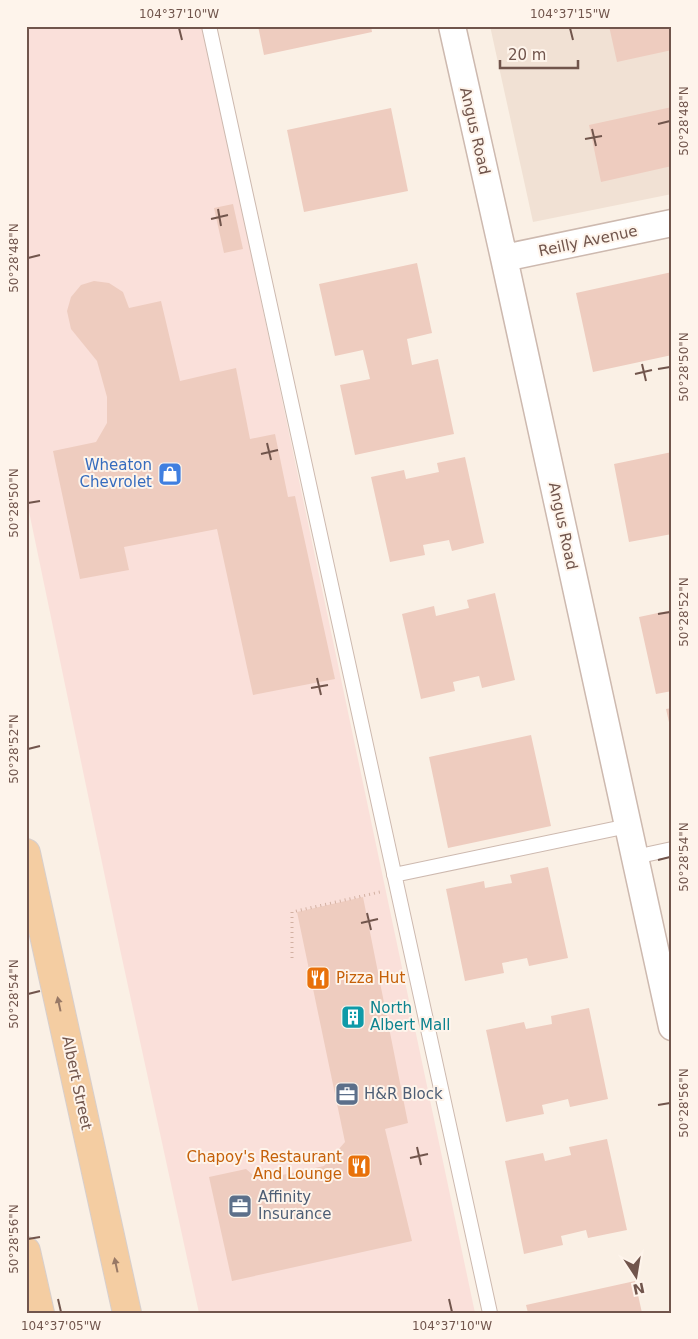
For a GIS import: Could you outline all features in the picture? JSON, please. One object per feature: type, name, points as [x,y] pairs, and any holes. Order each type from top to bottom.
[{"type":"main road","name":"Albert Street","points":[[26,853],[127,1313]]},
{"type":"main road","points":[[26,1251],[40,1313]]},
{"type":"street","name":"Angus Road","points":[[452,26],[672,1027]]},
{"type":"street","name":"Reilly Avenue","points":[[504,258],[672,224]]},
{"type":"lane","points":[[209,26],[490,1313]]},
{"type":"lane","points":[[396,882],[628,826]]},
{"type":"lane","points":[[635,857],[672,849]]},
{"type":"path","points":[[292,958],[292,912],[396,882]]},
{"type":"shaded area","points":[[26,26],[203,26],[475,1313],[199,1313],[120,949],[26,497]]},
{"type":"shaded area","points":[[490,26],[672,26],[672,194],[533,222]]},
{"type":"building","points":[[258,26],[371,26],[372,32],[264,55]]},
{"type":"building","points":[[609,26],[672,26],[672,50],[617,62]]},
{"type":"building","points":[[672,107],[672,166],[601,182],[589,125]]},
{"type":"building","points":[[391,108],[408,191],[304,212],[287,130]]},
{"type":"building","points":[[233,204],[243,249],[224,253],[214,208]]},
{"type":"building","points":[[417,263],[432,333],[407,339],[412,365],[438,359],[454,434],[355,455],[340,385],[370,379],[363,350],[335,356],[319,284]]},
{"type":"building","points":[[672,272],[672,355],[593,372],[576,293]]},
{"type":"building","name":"Wheaton Chevrolet","points":[[94,281],[109,283],[123,292],[129,308],[161,301],[180,381],[236,368],[250,439],[275,434],[288,497],[295,496],[335,679],[253,695],[217,529],[124,547],[129,570],[80,579],[53,451],[96,442],[107,423],[107,397],[97,361],[71,329],[67,311],[71,297],[81,285]]},
{"type":"building","points":[[672,452],[672,534],[629,542],[614,464]]},
{"type":"building","points":[[465,457],[484,543],[452,551],[449,540],[423,545],[425,555],[390,562],[371,477],[404,470],[406,479],[439,472],[437,463]]},
{"type":"building","points":[[495,593],[515,680],[482,688],[479,676],[453,682],[455,691],[421,699],[402,614],[434,606],[436,616],[469,608],[467,600]]},
{"type":"building","points":[[672,610],[672,691],[656,694],[639,617]]},
{"type":"building","points":[[672,708],[672,731],[671,731],[666,709]]},
{"type":"building","points":[[531,735],[551,826],[448,848],[429,757]]},
{"type":"building","points":[[548,867],[568,958],[529,966],[527,958],[502,963],[504,973],[465,981],[446,889],[484,881],[485,888],[512,883],[510,875]]},
{"type":"building","name":"North Albert Mall","points":[[363,897],[408,1123],[385,1129],[412,1241],[232,1281],[209,1177],[246,1169],[259,1180],[324,1166],[345,1142],[297,912]]},
{"type":"building","points":[[589,1008],[608,1099],[570,1107],[568,1099],[542,1105],[544,1114],[506,1122],[486,1030],[524,1022],[526,1029],[552,1024],[551,1016]]},
{"type":"building","points":[[607,1139],[627,1230],[588,1238],[586,1230],[561,1236],[563,1245],[524,1254],[505,1161],[543,1153],[545,1161],[571,1155],[569,1147]]},
{"type":"building","points":[[635,1281],[642,1313],[528,1313],[526,1305]]},
{"type":"place","name":"Wheaton Chevrolet","points":[[170,474]]},
{"type":"place","name":"Pizza Hut","points":[[318,978]]},
{"type":"place","name":"North Albert Mall","points":[[353,1017]]},
{"type":"place","name":"H&R Block","points":[[347,1094]]},
{"type":"place","name":"Chapoy's Restaurant And Lounge","points":[[359,1166]]},
{"type":"place","name":"Affinity Insurance","points":[[240,1206]]}]
